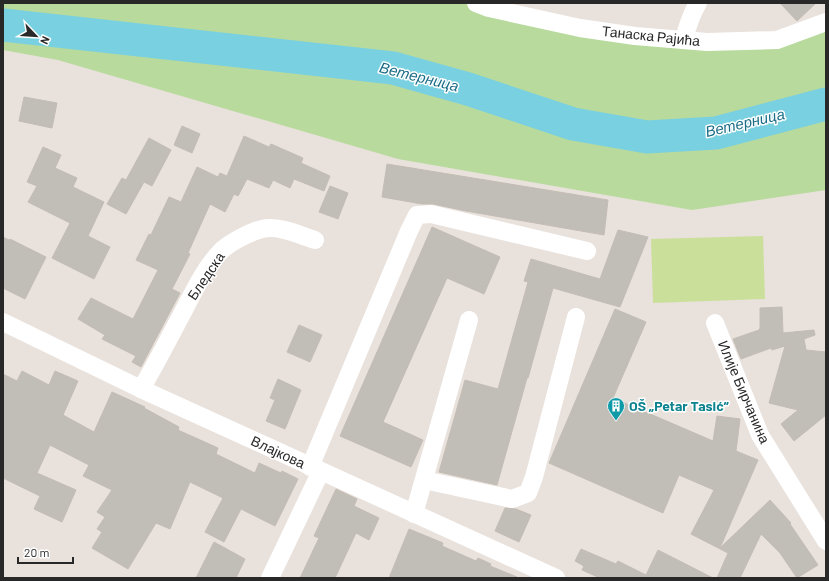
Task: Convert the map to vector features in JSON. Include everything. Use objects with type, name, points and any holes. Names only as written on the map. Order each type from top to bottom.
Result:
[{"type":"street","points":[[684,40],[693,11],[698,3]]},
{"type":"street","name":"Танаска Рајића","points":[[486,5],[580,28],[635,36],[707,42],[777,40],[826,22]]},
{"type":"street","points":[[270,578],[417,215],[431,214],[587,251]]},
{"type":"street","name":"Бледска","points":[[141,389],[197,286],[222,250],[243,237],[262,229],[288,231],[315,240]]},
{"type":"street","points":[[424,480],[512,499],[528,493],[534,476],[576,317]]},
{"type":"street","points":[[414,514],[469,320]]},
{"type":"street","name":"Влајкова","points":[[3,322],[141,389],[556,578]]},
{"type":"street","name":"Илије Бирчанина","points":[[715,323],[760,435],[826,541]]},
{"type":"green space","points":[[3,3],[476,3],[538,20],[777,40],[826,22],[826,190],[692,210],[398,159],[58,60],[3,50]]},
{"type":"green space","points":[[763,236],[765,299],[653,303],[651,239]]},
{"type":"building","points":[[780,3],[816,3],[797,21]]},
{"type":"building","points":[[24,97],[57,103],[52,128],[19,121]]},
{"type":"building","points":[[182,126],[200,134],[192,153],[174,145]]},
{"type":"building","points":[[244,136],[269,147],[271,144],[303,158],[301,163],[330,176],[324,191],[294,179],[290,188],[273,180],[269,188],[247,179],[238,196],[234,194],[225,212],[210,204],[188,253],[190,254],[172,289],[180,293],[141,367],[132,362],[136,356],[102,339],[105,335],[78,319],[91,298],[133,319],[158,270],[136,260],[149,234],[151,235],[169,197],[181,202],[197,167],[218,177],[220,173],[227,176]]},
{"type":"building","points":[[149,138],[171,150],[152,186],[144,182],[126,214],[107,204],[122,178],[126,180]]},
{"type":"building","points":[[43,147],[61,155],[55,168],[77,178],[73,187],[104,202],[88,236],[110,247],[94,279],[52,258],[70,223],[28,202],[37,186],[27,182]]},
{"type":"building","points":[[387,164],[608,200],[604,235],[433,204],[422,204],[382,197]]},
{"type":"building","points":[[330,186],[348,193],[338,219],[319,212]]},
{"type":"building","points":[[432,227],[500,257],[484,294],[447,278],[383,422],[423,440],[411,467],[340,436]]},
{"type":"building","points":[[618,230],[648,237],[620,307],[553,288],[497,485],[439,472],[465,380],[498,389],[528,282],[524,281],[531,259],[600,279]]},
{"type":"building","points":[[3,237],[46,257],[25,299],[3,288]]},
{"type":"building","points":[[782,307],[783,333],[814,330],[815,335],[804,339],[806,350],[826,352],[826,415],[794,441],[781,424],[798,410],[769,403],[785,346],[772,350],[771,348],[741,359],[733,339],[759,330],[760,308]]},
{"type":"building","name":"OŠ „Petar Tasić”","points":[[615,309],[646,322],[613,398],[713,441],[717,416],[740,419],[736,451],[758,460],[720,548],[770,500],[791,523],[790,524],[818,565],[797,578],[780,553],[761,534],[740,578],[717,578],[728,553],[691,534],[714,490],[679,475],[663,513],[549,463]]},
{"type":"building","points":[[299,325],[322,335],[310,362],[287,352]]},
{"type":"building","points":[[22,371],[49,385],[55,371],[78,381],[63,415],[94,432],[112,392],[145,407],[144,408],[179,427],[178,430],[218,448],[216,454],[255,473],[259,463],[281,473],[282,471],[298,479],[275,526],[241,509],[224,542],[205,532],[223,498],[190,482],[170,529],[156,523],[128,569],[92,548],[102,532],[97,529],[105,517],[97,512],[112,490],[83,476],[89,465],[50,445],[37,473],[76,490],[62,522],[34,509],[40,496],[3,478],[3,374],[17,381]]},
{"type":"building","points":[[278,379],[301,390],[285,429],[266,421],[275,400],[270,398]]},
{"type":"building","points":[[336,489],[357,499],[354,506],[379,518],[369,540],[356,533],[335,578],[300,578],[319,538],[314,536]]},
{"type":"building","points":[[505,508],[516,509],[531,515],[519,542],[495,531]]},
{"type":"building","points":[[409,529],[443,543],[442,546],[476,561],[478,558],[491,564],[490,566],[517,578],[389,578]]},
{"type":"building","points":[[214,542],[245,559],[236,578],[196,578]]},
{"type":"building","points":[[581,549],[616,564],[618,561],[646,575],[658,550],[713,578],[600,578],[582,570],[584,566],[575,561]]},
{"type":"waterway","name":"Ветерница","points":[[3,25],[393,68],[468,89],[573,124],[647,137],[716,133],[826,104]]},
{"type":"place","name":"OŠ „Petar Tasić”","points":[[616,421]]}]
